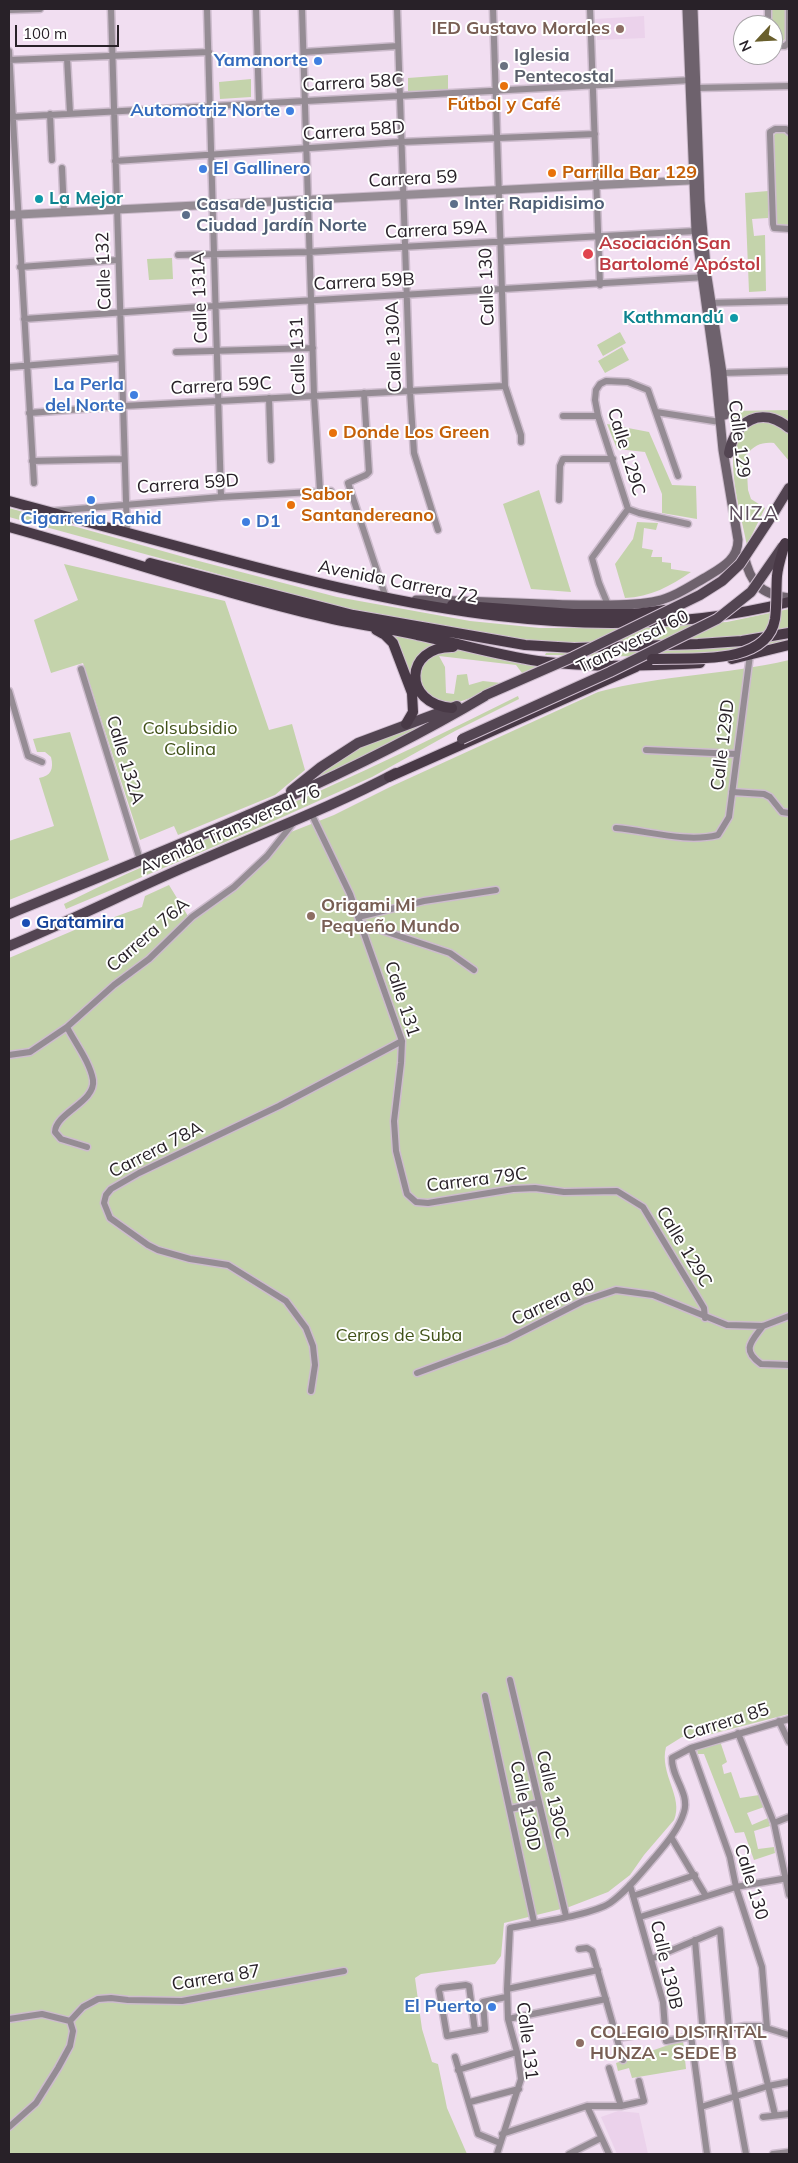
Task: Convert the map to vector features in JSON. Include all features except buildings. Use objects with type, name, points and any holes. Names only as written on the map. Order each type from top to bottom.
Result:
[{"type":"highway","name":"Avenida Carrera 72","points":[[9,501],[323,585],[399,601],[486,616],[591,623],[629,623],[726,615],[789,602]]},
{"type":"highway","points":[[9,527],[103,553],[172,568],[353,615],[525,645],[574,648],[698,644],[742,641],[789,633]]},
{"type":"highway","points":[[389,777],[648,662],[728,656],[745,652],[765,640],[774,621],[777,576],[787,540]]},
{"type":"highway","points":[[103,553],[171,576],[326,618],[536,660],[583,664],[724,661],[789,645]]},
{"type":"highway","points":[[399,601],[573,614],[635,614],[680,606]]},
{"type":"highway","points":[[363,626],[385,635],[396,650],[414,703],[412,716],[406,724]]},
{"type":"highway","points":[[452,708],[434,705],[421,695],[416,684],[416,670],[426,654],[440,647],[473,647]]},
{"type":"main road","name":"Calle 129","points":[[687,9],[694,83]]},
{"type":"main road","name":"Calle 129","points":[[693,9],[696,231],[722,373],[729,454],[742,548],[750,576],[758,587],[767,593],[789,598]]},
{"type":"main road","name":"Calle 129","points":[[696,180],[704,277]]},
{"type":"main road","name":"Calle 129","points":[[399,601],[463,600],[546,605],[639,604],[663,599],[716,572],[732,559],[738,545],[720,422],[708,303]]},
{"type":"main road","points":[[729,454],[737,430],[752,419],[773,419],[789,428]]},
{"type":"main road","name":"Transversal 60","points":[[486,695],[573,658],[680,606],[731,574],[740,564],[789,488]]},
{"type":"main road","name":"Transversal 60","points":[[462,739],[610,672],[717,618],[751,592],[787,540]]},
{"type":"main road","points":[[716,572],[735,566],[743,569],[750,576]]},
{"type":"main road","name":"Avenida Transversal 76","points":[[281,800],[321,767],[350,747],[486,695]]},
{"type":"main road","name":"Avenida Transversal 76","points":[[9,914],[281,800],[409,739],[486,695]]},
{"type":"main road","name":"Avenida Transversal 76","points":[[9,946],[99,908],[171,873],[311,813],[389,777],[462,739]]},
{"type":"street","points":[[9,10],[40,9]]},
{"type":"street","name":"Calle 132","points":[[111,9],[127,532]]},
{"type":"street","name":"Calle 131A","points":[[208,9],[221,497]]},
{"type":"street","points":[[256,9],[259,103]]},
{"type":"street","name":"Calle 131","points":[[302,9],[314,396],[320,491]]},
{"type":"street","name":"Calle 130A","points":[[397,9],[410,391],[414,453],[438,530]]},
{"type":"street","name":"Calle 130","points":[[493,9],[505,386],[521,435],[521,442]]},
{"type":"street","points":[[590,9],[600,284]]},
{"type":"street","points":[[783,46],[788,44],[789,9]]},
{"type":"street","points":[[304,52],[398,46]]},
{"type":"street","points":[[9,51],[13,215],[20,267],[34,483]]},
{"type":"street","points":[[9,60],[209,52]]},
{"type":"street","points":[[67,58],[70,113]]},
{"type":"street","name":"Carrera 58C","points":[[12,116],[593,86],[694,83],[789,86]]},
{"type":"street","points":[[50,114],[52,160]]},
{"type":"street","points":[[789,132],[786,129],[775,129],[770,132],[772,224],[774,228],[789,229]]},
{"type":"street","name":"Carrera 58D","points":[[115,161],[402,142],[595,134]]},
{"type":"street","points":[[62,168],[64,212]]},
{"type":"street","name":"Carrera 59","points":[[13,215],[696,180]]},
{"type":"street","name":"Carrera 59A","points":[[178,255],[309,252],[696,231]]},
{"type":"street","points":[[20,267],[118,260]]},
{"type":"street","name":"Carrera 59B","points":[[24,319],[704,277]]},
{"type":"street","points":[[708,303],[789,300]]},
{"type":"street","points":[[176,352],[313,348]]},
{"type":"street","points":[[9,367],[121,358]]},
{"type":"street","points":[[722,373],[789,371]]},
{"type":"street","name":"Calle 129C","points":[[608,605],[592,558],[624,511],[628,509],[598,416],[595,400],[596,390],[600,384],[606,382],[628,382],[646,388],[656,412]]},
{"type":"street","name":"Carrera 59C","points":[[29,413],[123,406],[505,386]]},
{"type":"street","points":[[364,393],[368,474],[348,483],[386,598]]},
{"type":"street","points":[[269,398],[271,460]]},
{"type":"street","points":[[678,476],[656,412],[720,422]]},
{"type":"street","points":[[563,416],[598,416]]},
{"type":"street","points":[[559,500],[560,466],[563,458],[613,459]]},
{"type":"street","points":[[32,461],[124,459]]},
{"type":"street","name":"Carrera 59D","points":[[47,511],[221,497],[331,491]]},
{"type":"street","points":[[628,509],[639,514],[688,524]]},
{"type":"street","name":"Calle 129D","points":[[616,828],[693,837],[706,838],[718,836],[729,817],[750,655]]},
{"type":"street","name":"Calle 132A","points":[[81,669],[140,860]]},
{"type":"street","points":[[9,691],[28,756],[42,762]]},
{"type":"street","points":[[646,750],[736,754]]},
{"type":"street","points":[[732,792],[764,794],[770,797],[782,812],[789,813]]},
{"type":"street","name":"Calle 131","points":[[311,813],[350,894],[402,1042],[402,1063],[394,1121],[396,1151],[407,1194],[416,1202]]},
{"type":"street","name":"Carrera 76A","points":[[9,1056],[30,1052],[67,1027],[114,985],[149,959],[192,917],[234,887],[268,856],[295,820]]},
{"type":"street","points":[[359,920],[424,901],[496,890]]},
{"type":"street","points":[[359,920],[450,953],[474,970]]},
{"type":"street","points":[[67,1027],[91,1072],[93,1086],[87,1096],[55,1128],[55,1132],[61,1139],[86,1147]]},
{"type":"street","name":"Carrera 78A","points":[[312,1391],[315,1365],[313,1346],[306,1328],[286,1301],[228,1265],[190,1259],[158,1250],[148,1245],[110,1218],[104,1203],[106,1195],[111,1189],[139,1173],[279,1106],[402,1042]]},
{"type":"street","name":"Carrera 79C","points":[[416,1202],[428,1203],[513,1189],[535,1188],[564,1192],[617,1190],[629,1198]]},
{"type":"street","name":"Calle 129C","points":[[629,1198],[643,1207],[704,1308],[705,1318]]},
{"type":"street","name":"Carrera 80","points":[[417,1373],[506,1340],[583,1301],[616,1290],[653,1295],[705,1318],[727,1325],[763,1326],[789,1316]]},
{"type":"street","points":[[763,1326],[751,1341],[748,1348],[749,1354],[761,1364],[789,1365]]},
{"type":"street","name":"Calle 130C","points":[[510,1680],[566,1916]]},
{"type":"street","name":"Calle 130D","points":[[485,1696],[534,1922]]},
{"type":"street","name":"Carrera 85","points":[[671,1837],[684,1812],[685,1797],[672,1766],[672,1758],[691,1748],[789,1719]]},
{"type":"street","points":[[779,1721],[789,1742]]},
{"type":"street","points":[[738,1733],[774,1823],[788,1878],[789,1895]]},
{"type":"street","name":"Calle 130","points":[[691,1748],[730,1857],[736,1887],[762,1967],[768,2028]]},
{"type":"street","points":[[510,1809],[538,1803]]},
{"type":"street","points":[[774,1823],[789,1817]]},
{"type":"street","points":[[534,1922],[566,1916],[608,1904],[630,1885],[671,1837],[706,1896]]},
{"type":"street","points":[[633,1896],[695,1876]]},
{"type":"street","points":[[640,1917],[736,1887],[788,1878]]},
{"type":"street","name":"Calle 130B","points":[[630,1885],[663,2002],[666,2041],[691,2036]]},
{"type":"street","name":"Calle 131","points":[[497,2154],[521,2079],[517,2052],[508,2019],[506,1997],[510,1928],[534,1922]]},
{"type":"street","points":[[651,1959],[720,1930],[726,2028],[734,2097],[746,2154]]},
{"type":"street","points":[[695,1940],[703,2034]]},
{"type":"street","points":[[579,1949],[590,1949],[598,1970],[623,2060]]},
{"type":"street","points":[[507,1988],[598,1970]]},
{"type":"street","name":"Carrera 87","points":[[70,2021],[83,2008],[98,1999],[182,2001],[344,1971]]},
{"type":"street","points":[[475,2031],[469,1989],[466,1985],[441,1988],[438,1993],[447,2036],[485,2030],[483,2002],[506,1997]]},
{"type":"street","points":[[508,2019],[606,1999]]},
{"type":"street","points":[[9,2019],[42,2014],[70,2021],[73,2031],[70,2046],[36,2103],[9,2127]]},
{"type":"street","points":[[754,2026],[775,2115]]},
{"type":"street","points":[[707,2154],[691,2036],[726,2028],[754,2026],[768,2028],[789,2035]]},
{"type":"street","points":[[617,2038],[664,2031]]},
{"type":"street","points":[[458,2070],[517,2052]]},
{"type":"street","points":[[455,2057],[478,2134],[500,2143]]},
{"type":"street","points":[[609,2068],[621,2106]]},
{"type":"street","points":[[502,2134],[587,2106],[621,2106],[644,2102],[639,2082]]},
{"type":"street","points":[[701,2107],[768,2086],[789,2082]]},
{"type":"street","points":[[470,2102],[519,2088]]},
{"type":"street","points":[[587,2106],[609,2154]]},
{"type":"street","points":[[763,2117],[789,2114]]},
{"type":"street","points":[[568,2154],[601,2138]]},
{"type":"street","points":[[773,2154],[789,2152]]},
{"type":"shaded area","name":"IED Gustavo Morales","points":[[644,16],[645,38],[597,40],[595,19]]},
{"type":"shaded area","points":[[618,2111],[639,2113],[648,2154],[617,2154],[601,2117]]},
{"type":"green space","points":[[770,9],[786,9],[787,37],[783,41],[783,15],[771,15]]},
{"type":"green space","points":[[448,75],[448,90],[408,92],[408,78]]},
{"type":"green space","points":[[251,79],[251,97],[220,99],[219,82]]},
{"type":"green space","points":[[777,132],[786,133],[789,137],[789,226],[779,227],[776,223],[774,135]]},
{"type":"green space","points":[[768,191],[768,218],[752,219],[754,236],[765,235],[766,291],[749,292],[745,193]]},
{"type":"green space","points":[[172,258],[173,279],[149,280],[147,259]]},
{"type":"green space","points":[[620,332],[626,343],[603,356],[597,345]]},
{"type":"green space","points":[[622,347],[629,360],[605,373],[598,361]]},
{"type":"green space","points":[[789,410],[789,423],[742,421],[733,427],[732,411]]},
{"type":"green space","points":[[764,420],[777,424],[789,434],[789,461],[774,443],[759,445],[746,455],[748,490],[751,499],[765,508],[747,545],[735,485],[734,452],[737,439],[743,428]]},
{"type":"green space","points":[[607,424],[649,432],[672,485],[696,486],[697,519],[662,513],[662,494],[645,452],[617,449]]},
{"type":"green space","points":[[539,490],[571,592],[531,589],[503,504]]},
{"type":"green space","points":[[9,508],[191,559],[337,597],[470,621],[540,628],[618,628],[727,622],[789,609],[789,628],[751,635],[696,640],[576,644],[533,641],[339,607],[9,517]]},
{"type":"green space","points":[[637,522],[658,523],[656,530],[644,528],[642,548],[653,550],[651,557],[662,557],[662,562],[671,563],[671,569],[691,572],[660,590],[625,598],[615,564],[633,539]]},
{"type":"green space","name":"Colsubsidio Colina","points":[[64,564],[225,601],[269,730],[292,724],[305,770],[275,795],[178,835],[174,826],[140,840],[83,663],[51,673],[34,620],[78,600]]},
{"type":"green space","points":[[387,632],[438,643],[425,651],[413,684]]},
{"type":"green space","points":[[789,636],[789,641],[760,648],[699,655],[545,655],[546,653],[679,649]]},
{"type":"green space","points":[[458,649],[540,665],[522,673],[516,665],[439,656],[445,667],[446,693],[454,694],[457,675],[467,674],[469,685],[483,681],[501,683],[464,700],[440,705],[420,687],[420,665],[428,656]]},
{"type":"green space","name":"Cerros de Suba","points":[[789,660],[789,1714],[700,1737],[682,1737],[666,1747],[666,1767],[676,1803],[674,1820],[644,1855],[630,1875],[608,1892],[569,1907],[504,1923],[501,1956],[495,1964],[421,1974],[415,1978],[422,2029],[432,2062],[438,2064],[447,2108],[467,2154],[9,2154],[9,958],[105,917],[109,919],[142,907],[145,896],[169,885],[191,921],[242,885],[291,832],[334,815],[390,787],[598,692],[622,686],[741,669]]},
{"type":"green space","points":[[518,696],[519,699],[455,731],[372,777],[249,832],[66,909],[64,904],[95,889],[313,794]]},
{"type":"green space","points":[[436,720],[306,785],[358,747]]},
{"type":"green space","points":[[70,732],[109,860],[9,900],[9,841],[54,826],[39,778],[46,776],[51,771],[51,757],[45,752],[37,752],[33,739]]},
{"type":"green space","points":[[720,1741],[727,1762],[722,1765],[724,1774],[731,1772],[740,1798],[759,1795],[764,1807],[747,1813],[752,1825],[768,1818],[770,1826],[754,1831],[758,1849],[774,1847],[775,1853],[754,1860],[744,1832],[735,1833],[704,1754],[698,1754],[697,1750]]},
{"type":"green space","points":[[683,2040],[686,2069],[632,2078],[629,2068],[618,2071],[616,2063]]},
{"type":"place","name":"IED Gustavo Morales","points":[[620,29]]},
{"type":"place","name":"Yamanorte","points":[[318,61]]},
{"type":"place","name":"Iglesia Pentecostal","points":[[504,66]]},
{"type":"place","name":"Fútbol y Café","points":[[504,86]]},
{"type":"place","name":"Automotriz Norte","points":[[290,111]]},
{"type":"place","name":"El Gallinero","points":[[203,169]]},
{"type":"place","name":"Parrilla Bar 129","points":[[552,173]]},
{"type":"place","name":"La Mejor","points":[[39,199]]},
{"type":"place","name":"Inter Rapidisimo","points":[[454,204]]},
{"type":"place","name":"Casa de Justicia Ciudad Jardín Norte","points":[[186,215]]},
{"type":"place","name":"Asociación San Bartolomé Apóstol","points":[[588,254]]},
{"type":"place","name":"Kathmandú","points":[[734,318]]},
{"type":"place","name":"La Perla del Norte","points":[[134,395]]},
{"type":"place","name":"Donde Los Green","points":[[333,433]]},
{"type":"place","name":"Cigarreria Rahid","points":[[91,500]]},
{"type":"place","name":"Sabor Santandereano","points":[[291,505]]},
{"type":"place","name":"D1","points":[[246,522]]},
{"type":"place","name":"Origami Mi Pequeño Mundo","points":[[311,916]]},
{"type":"place","name":"Gratamira","points":[[26,923]]},
{"type":"place","name":"El Puerto","points":[[492,2007]]},
{"type":"place","name":"COLEGIO DISTRITAL HUNZA - SEDE B","points":[[580,2043]]},
{"type":"district","name":"NIZA","points":[[754,514]]}]
